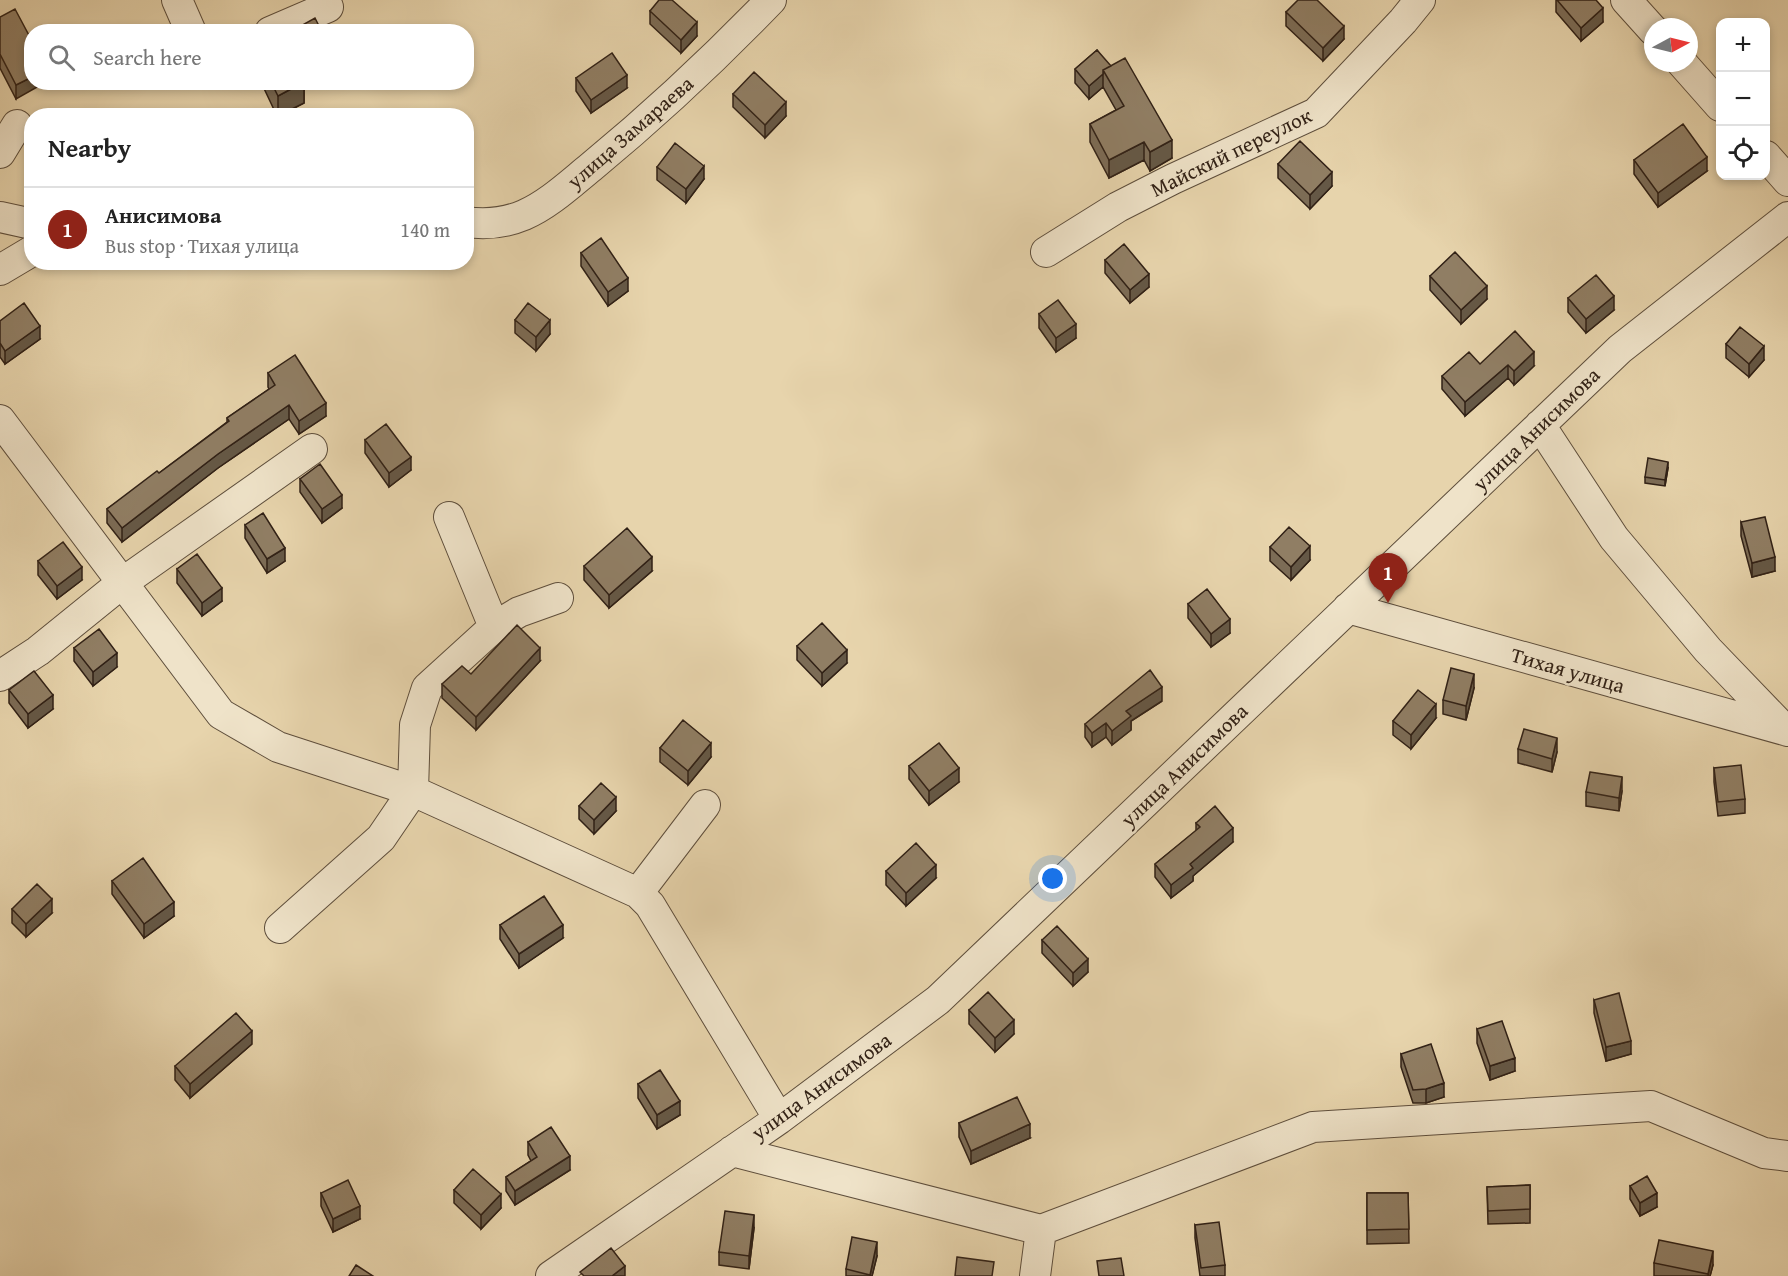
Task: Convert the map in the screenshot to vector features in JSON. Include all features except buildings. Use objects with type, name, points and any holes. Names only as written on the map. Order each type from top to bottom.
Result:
[{"type":"street","points":[[177,0],[188,24]]},
{"type":"street","name":"улица Замараева","points":[[474,222],[500,223],[544,205],[613,149],[712,61],[771,0]]},
{"type":"street","name":"Майский переулок","points":[[1046,252],[1118,207],[1316,113],[1420,0]]},
{"type":"street","points":[[1626,0],[1644,20]]},
{"type":"street","points":[[289,24],[328,7]]},
{"type":"street","points":[[1690,72],[1716,101]]},
{"type":"street","points":[[0,153],[18,125]]},
{"type":"street","points":[[1770,161],[1788,181]]},
{"type":"street","points":[[0,217],[24,222]]},
{"type":"street","name":"улица Анисимова","points":[[551,1276],[779,1119],[938,1000],[1620,349],[1788,217]]},
{"type":"street","points":[[0,270],[24,255]]},
{"type":"street","points":[[0,420],[220,714],[278,747],[413,791],[638,893],[650,905],[779,1119]]},
{"type":"street","points":[[1540,425],[1614,537],[1708,650],[1787,730]]},
{"type":"street","points":[[0,676],[38,651],[122,583],[312,449]]},
{"type":"street","points":[[449,517],[494,627]]},
{"type":"street","points":[[280,928],[381,838],[413,791],[415,725],[427,688],[494,627],[519,612],[558,598]]},
{"type":"street","name":"Тихая улица","points":[[1348,608],[1787,730]]},
{"type":"street","points":[[638,893],[705,805]]},
{"type":"street","points":[[732,1152],[1041,1230],[1313,1127],[1650,1106],[1764,1153],[1788,1156]]},
{"type":"street","points":[[1035,1276],[1041,1230]]},
{"type":"place","name":"Анисимова","points":[[1388,603]]}]
